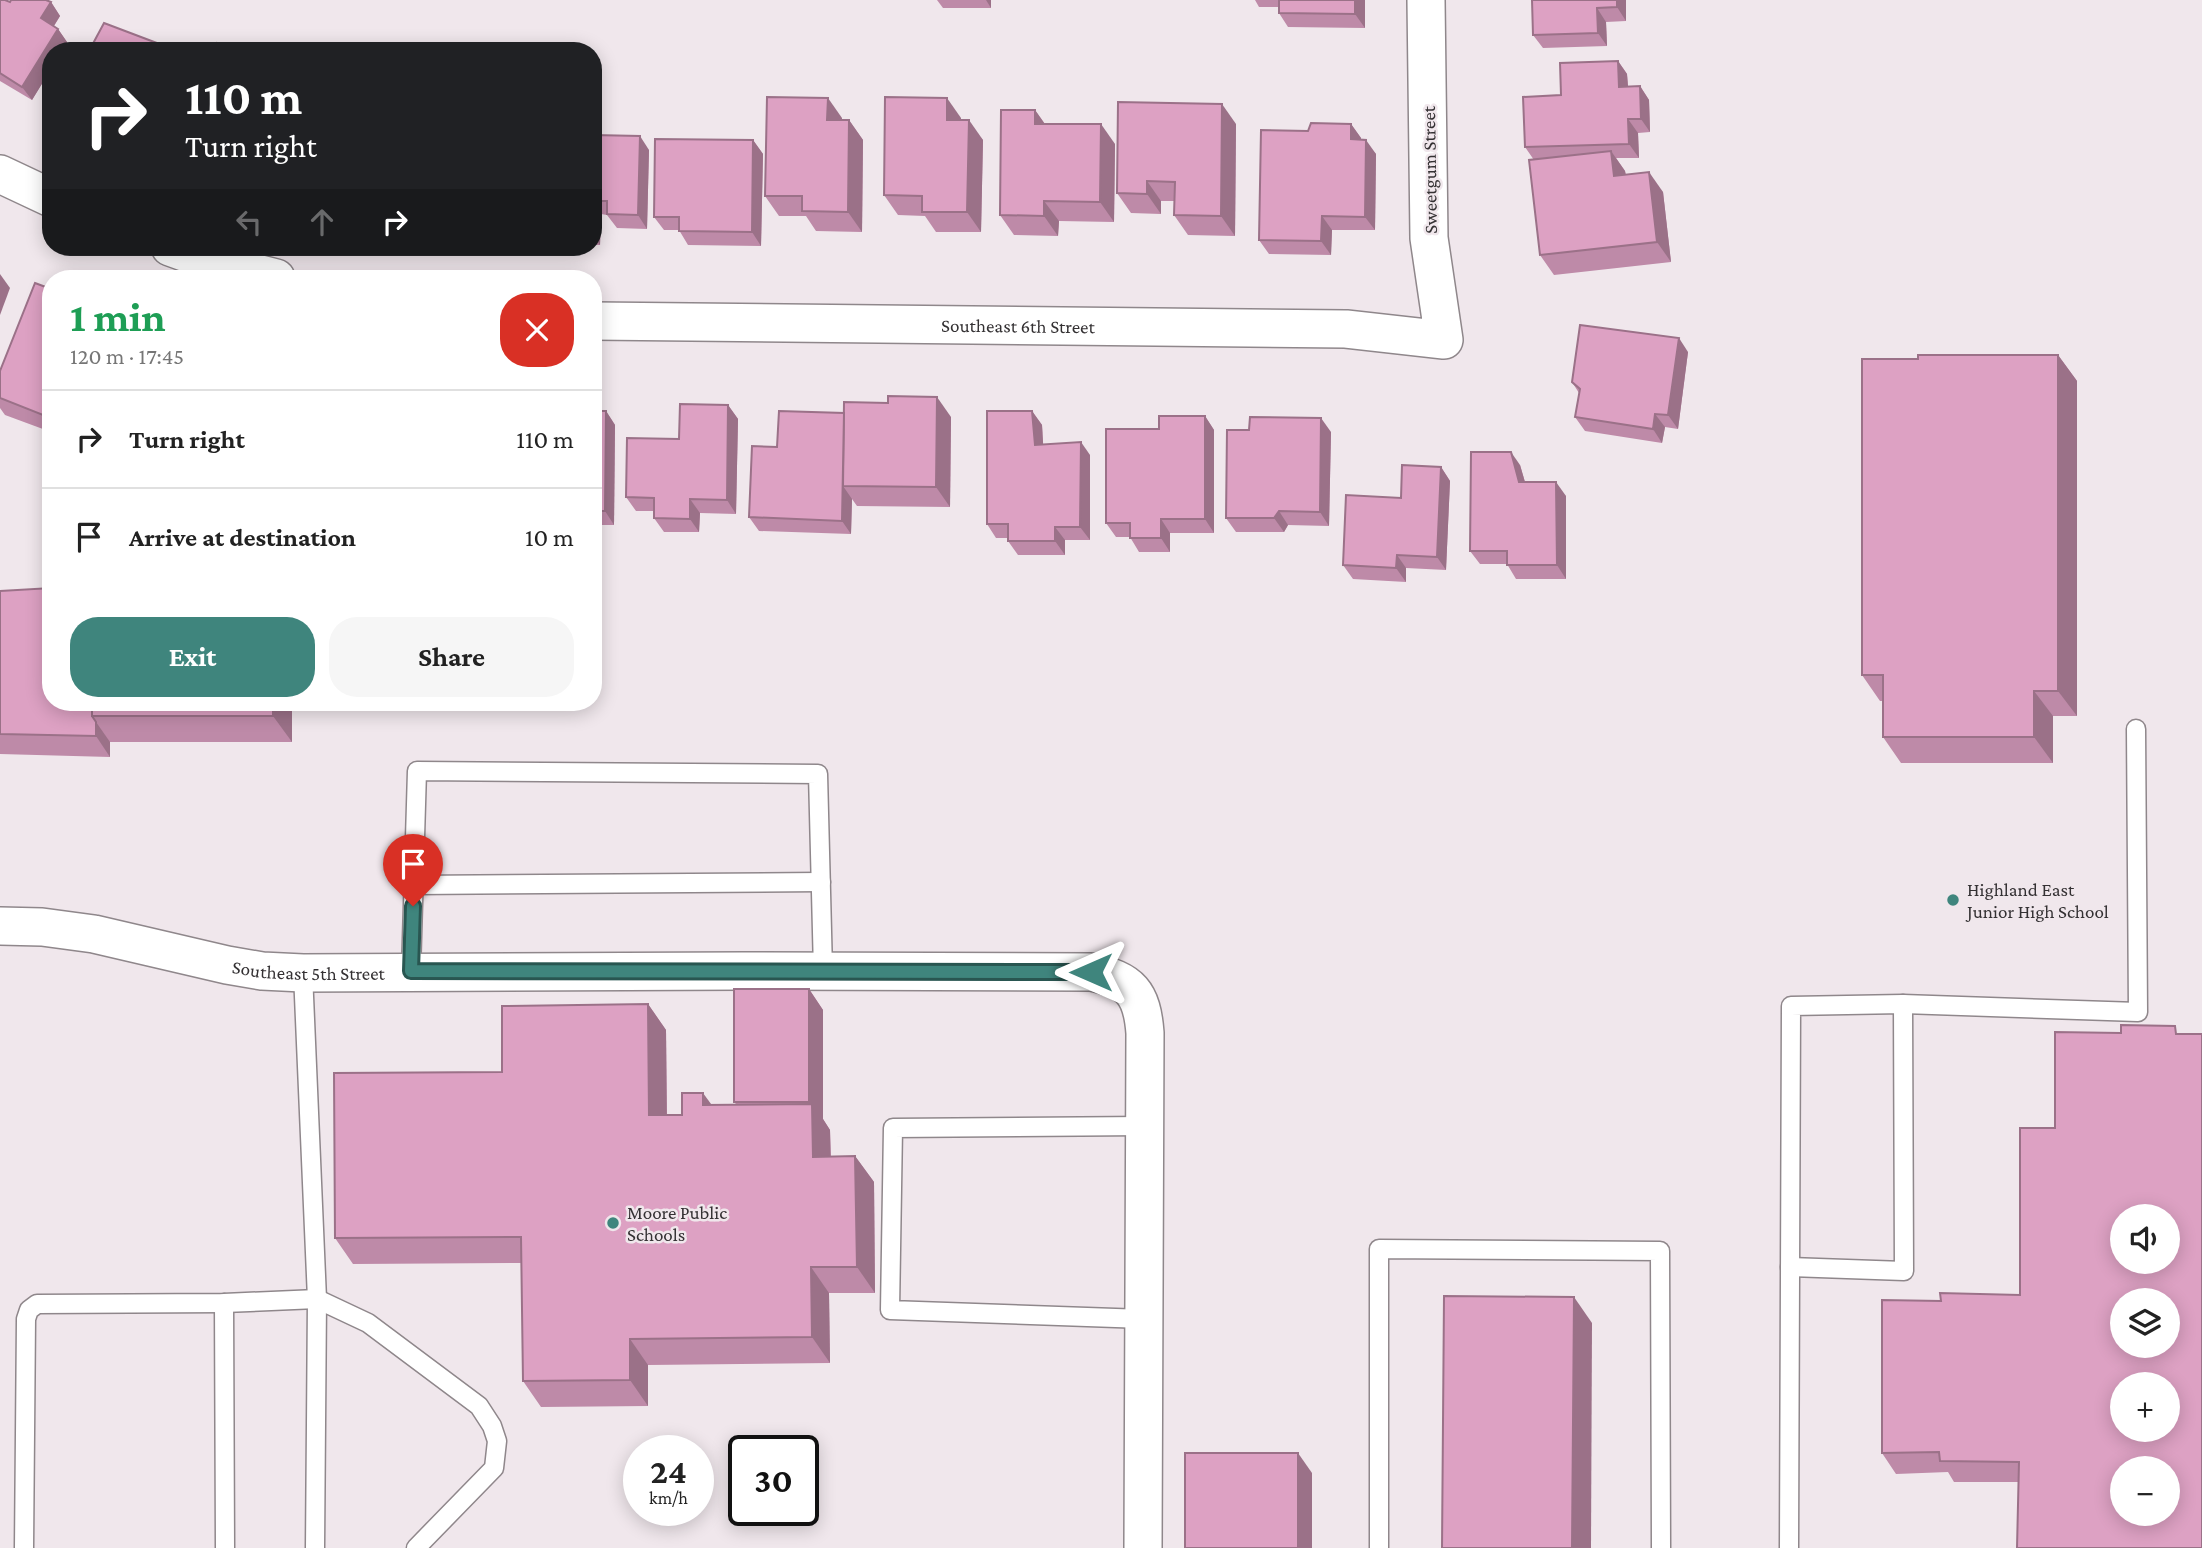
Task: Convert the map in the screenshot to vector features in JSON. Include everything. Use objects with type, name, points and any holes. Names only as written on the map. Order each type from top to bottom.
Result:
[{"type":"street","name":"Sweetgum Street","points":[[1426,0],[1429,239],[1444,340]]},
{"type":"street","points":[[0,174],[42,194]]},
{"type":"street","points":[[195,256],[245,270]]},
{"type":"street","name":"Southeast 6th Street","points":[[602,321],[1346,329],[1444,340]]},
{"type":"street","name":"Southeast 5th Street","points":[[0,926],[94,934],[227,965],[262,971],[303,973],[1091,972],[1111,976],[1123,982],[1136,996],[1143,1013],[1145,1126]]},
{"type":"street","points":[[1143,1548],[1145,1126]]},
{"type":"lane","points":[[1789,1548],[1791,1006],[1903,1004],[2138,1012],[2136,729]]},
{"type":"lane","points":[[411,971],[417,771],[818,774],[823,971]]},
{"type":"lane","points":[[414,885],[821,882]]},
{"type":"lane","points":[[303,973],[317,1299],[315,1548]]},
{"type":"lane","points":[[1790,1267],[1904,1270],[1903,1004]]},
{"type":"lane","points":[[1144,1319],[890,1310],[893,1128],[1145,1126]]},
{"type":"lane","points":[[1379,1548],[1379,1249],[1392,1249],[1660,1251],[1661,1548]]},
{"type":"lane","points":[[24,1548],[26,1319],[29,1310],[37,1304],[224,1303],[317,1299],[368,1323],[479,1406],[492,1426],[497,1441],[494,1468],[416,1548]]},
{"type":"lane","points":[[224,1303],[225,1548]]},
{"type":"building","points":[[0,0],[51,2],[41,18],[58,29],[50,42],[42,42],[42,55],[22,87],[0,73]]},
{"type":"building","points":[[1279,0],[1355,0],[1355,14],[1279,13]]},
{"type":"building","points":[[1532,0],[1617,0],[1617,7],[1597,8],[1598,33],[1533,35]]},
{"type":"building","points":[[104,23],[154,42],[94,42]]},
{"type":"building","points":[[1618,61],[1619,87],[1640,86],[1641,119],[1628,119],[1629,144],[1525,147],[1523,97],[1561,95],[1560,63]]},
{"type":"building","points":[[767,97],[828,98],[827,120],[849,120],[848,212],[802,211],[802,196],[765,196]]},
{"type":"building","points":[[885,97],[947,98],[947,120],[969,120],[967,212],[922,212],[922,196],[884,195]]},
{"type":"building","points":[[1118,102],[1222,104],[1221,216],[1174,215],[1175,182],[1147,181],[1147,194],[1117,193]]},
{"type":"building","points":[[1001,110],[1035,110],[1035,124],[1101,124],[1100,202],[1044,201],[1044,216],[1000,215]]},
{"type":"building","points":[[1311,123],[1351,124],[1351,139],[1366,140],[1365,217],[1322,216],[1321,241],[1259,240],[1261,130],[1308,131]]},
{"type":"building","points":[[602,135],[640,136],[638,215],[607,214],[607,201],[602,201]]},
{"type":"building","points":[[655,139],[753,140],[752,232],[679,231],[679,217],[654,217]]},
{"type":"building","points":[[1611,151],[1614,176],[1649,172],[1657,242],[1540,255],[1529,160]]},
{"type":"building","points":[[35,283],[42,286],[42,415],[0,398],[0,371]]},
{"type":"building","points":[[1580,325],[1679,338],[1668,415],[1655,414],[1653,429],[1575,417],[1580,389],[1572,382]]},
{"type":"building","points":[[1918,355],[2058,355],[2058,691],[2034,691],[2034,737],[1883,737],[1883,675],[1862,675],[1862,359],[1918,359]]},
{"type":"building","points":[[888,396],[937,397],[936,487],[843,486],[844,402],[888,403]]},
{"type":"building","points":[[680,404],[728,405],[727,500],[690,499],[690,519],[654,518],[654,498],[626,497],[627,438],[679,439]]},
{"type":"building","points":[[602,411],[606,411],[605,511],[602,511]]},
{"type":"building","points":[[779,411],[844,413],[842,521],[749,517],[752,446],[777,447]]},
{"type":"building","points":[[987,411],[1032,411],[1035,445],[1081,442],[1080,527],[1055,527],[1055,541],[1008,541],[1008,524],[987,524]]},
{"type":"building","points":[[1159,416],[1205,416],[1205,519],[1161,519],[1161,538],[1130,538],[1130,523],[1106,523],[1106,429],[1159,429]]},
{"type":"building","points":[[1250,417],[1321,418],[1320,512],[1279,511],[1274,518],[1226,518],[1227,430],[1249,430]]},
{"type":"building","points":[[1471,452],[1511,452],[1519,482],[1556,482],[1557,565],[1507,565],[1507,551],[1470,551]]},
{"type":"building","points":[[1402,465],[1441,467],[1437,557],[1397,555],[1396,568],[1343,565],[1346,495],[1401,498]]},
{"type":"building","points":[[42,589],[42,711],[92,711],[96,722],[96,736],[0,734],[0,591]]},
{"type":"building","points":[[92,711],[273,711],[273,716],[92,716]]},
{"type":"building","points":[[734,989],[809,989],[809,1102],[734,1102]]},
{"type":"building","name":"Moore Public Schools","points":[[648,1004],[649,1115],[682,1115],[682,1093],[703,1093],[703,1105],[812,1104],[813,1157],[855,1156],[857,1267],[811,1267],[812,1337],[630,1339],[630,1380],[523,1381],[521,1237],[335,1238],[334,1073],[502,1072],[502,1006]]},
{"type":"building","points":[[2121,1025],[2175,1026],[2176,1034],[2202,1034],[2202,1548],[2017,1548],[2019,1462],[1940,1461],[1939,1452],[1882,1453],[1882,1300],[1941,1301],[1940,1293],[2020,1295],[2020,1128],[2055,1128],[2055,1032],[2121,1033]]},
{"type":"building","points":[[1444,1296],[1574,1297],[1572,1548],[1442,1548]]},
{"type":"building","points":[[1185,1453],[1298,1453],[1298,1548],[1185,1548]]},
{"type":"place","name":"Highland East Junior High School","points":[[1953,900]]},
{"type":"place","name":"Moore Public Schools","points":[[613,1223]]},
{"type":"route","points":[[413,906],[411,971],[1091,972]]}]
